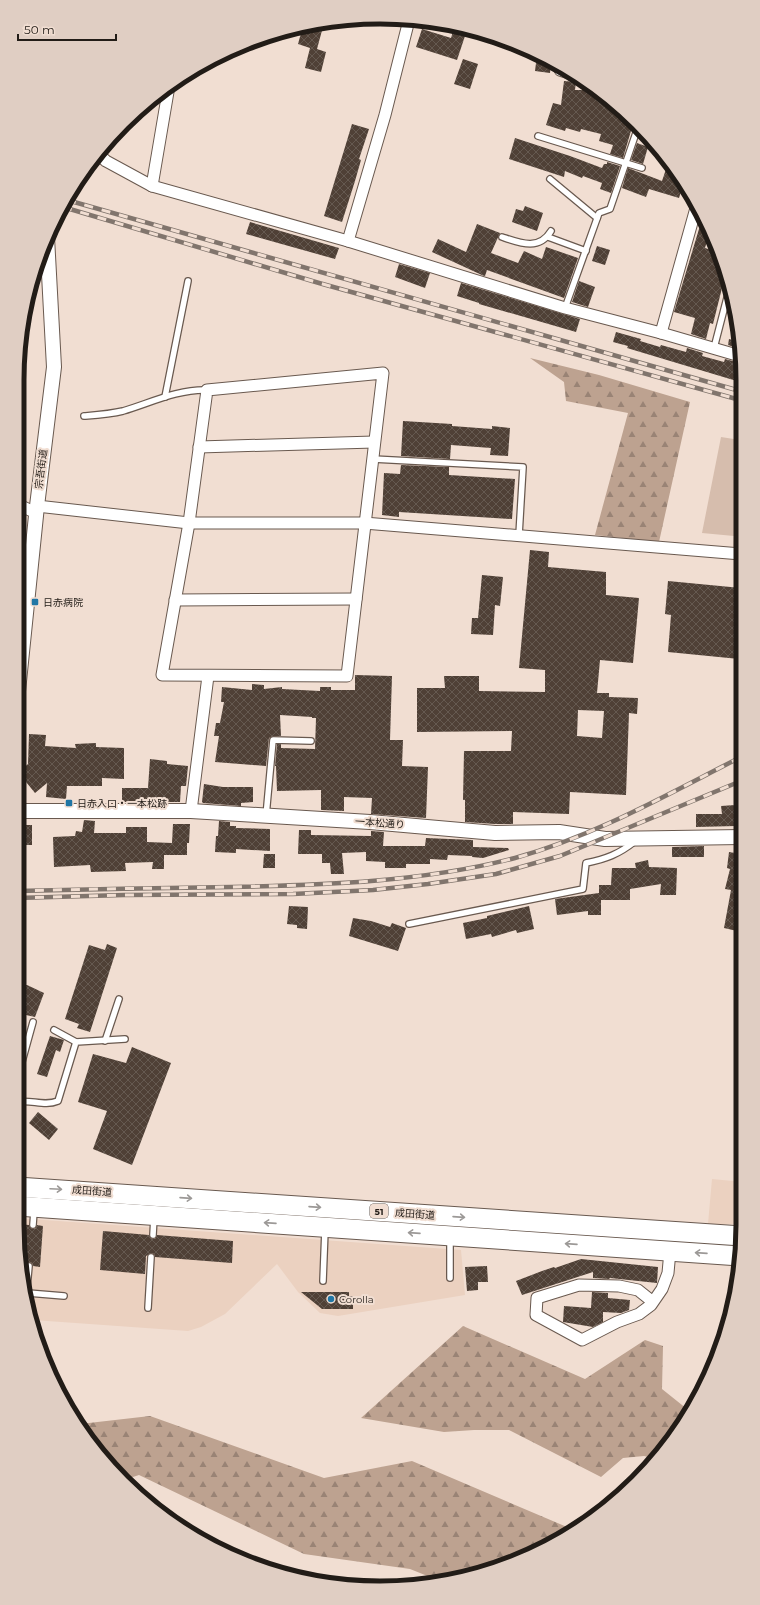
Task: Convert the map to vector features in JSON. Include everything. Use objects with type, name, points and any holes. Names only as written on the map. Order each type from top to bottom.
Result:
[{"type":"highway","name":"成田街道","points":[[24,1187],[736,1236]]},
{"type":"highway","name":"成田街道","points":[[28,1212],[155,1215],[734,1256]]},
{"type":"street","points":[[348,241],[385,115],[408,25]]},
{"type":"street","points":[[152,186],[168,95]]},
{"type":"street","points":[[102,158],[152,186],[348,241],[565,308],[735,354]]},
{"type":"street","points":[[661,333],[694,214]]},
{"type":"street","name":"宗吾街道","points":[[24,634],[54,367],[47,255]]},
{"type":"street","points":[[383,372],[347,676],[162,675],[189,523],[207,390],[383,372]]},
{"type":"street","points":[[199,447],[374,442]]},
{"type":"street","points":[[24,506],[37,509],[189,523],[364,523],[736,554]]},
{"type":"street","points":[[175,600],[356,599]]},
{"type":"street","points":[[191,811],[208,676]]},
{"type":"street","name":"一本松通り","points":[[24,811],[191,811],[370,822],[495,833],[558,832],[605,838],[736,837]]},
{"type":"street","points":[[653,1302],[638,1290],[619,1286],[580,1284],[537,1298],[536,1315],[582,1340],[617,1322],[639,1314],[653,1302],[662,1289],[668,1273],[670,1251]]},
{"type":"lane","points":[[565,308],[599,213],[610,209],[636,132]]},
{"type":"lane","points":[[538,136],[642,168]]},
{"type":"lane","points":[[550,180],[597,218]]},
{"type":"lane","points":[[502,237],[522,244],[541,242],[552,232]]},
{"type":"lane","points":[[548,237],[586,251]]},
{"type":"lane","points":[[165,397],[188,281]]},
{"type":"lane","points":[[714,348],[727,300]]},
{"type":"lane","points":[[84,416],[121,411],[165,397],[198,390],[207,390]]},
{"type":"lane","points":[[372,459],[523,467],[519,535]]},
{"type":"lane","points":[[266,816],[274,740],[311,741]]},
{"type":"lane","points":[[409,924],[583,889],[586,863],[605,859],[624,850],[639,838]]},
{"type":"lane","points":[[105,1040],[119,999]]},
{"type":"lane","points":[[24,1053],[32,1022]]},
{"type":"lane","points":[[54,1030],[76,1042],[125,1039]]},
{"type":"lane","points":[[24,1101],[48,1104],[58,1101],[76,1042]]},
{"type":"lane","points":[[153,1235],[155,1215]]},
{"type":"lane","points":[[323,1281],[325,1227]]},
{"type":"lane","points":[[450,1236],[450,1278]]},
{"type":"lane","points":[[148,1308],[151,1257]]},
{"type":"lane","points":[[28,1277],[29,1266]]},
{"type":"lane","points":[[31,1294],[64,1296]]},
{"type":"shaded area","points":[[721,437],[736,439],[736,550],[733,550],[734,536],[702,533]]},
{"type":"shaded area","points":[[712,1179],[736,1181],[736,1224],[708,1224]]},
{"type":"shaded area","points":[[24,1219],[461,1250],[465,1295],[338,1316],[320,1313],[298,1292],[277,1264],[225,1314],[201,1327],[188,1331],[37,1320],[27,1271]]},
{"type":"green space","points":[[530,358],[599,375],[690,402],[659,542],[595,535],[628,413],[566,401],[564,382]]},
{"type":"green space","points":[[463,1326],[585,1379],[645,1340],[663,1346],[662,1389],[685,1408],[676,1423],[650,1457],[644,1456],[623,1458],[601,1477],[509,1430],[444,1432],[361,1418]]},
{"type":"green space","points":[[150,1416],[324,1478],[412,1461],[568,1527],[516,1554],[472,1569],[431,1577],[410,1569],[304,1554],[139,1475],[129,1478],[112,1460],[84,1424]]},
{"type":"building","points":[[322,29],[317,49],[326,52],[321,72],[305,68],[310,48],[298,44],[301,33]]},
{"type":"building","points":[[422,29],[451,38],[453,32],[465,36],[457,60],[416,47]]},
{"type":"building","points":[[463,59],[478,64],[470,89],[454,84]]},
{"type":"building","points":[[536,61],[550,68],[550,73],[535,71]]},
{"type":"building","points":[[564,81],[574,82],[576,83],[575,90],[586,90],[615,112],[632,128],[623,158],[610,154],[613,145],[599,141],[601,134],[581,129],[580,132],[566,128],[565,131],[546,125],[553,103],[561,105]]},
{"type":"building","points":[[352,124],[369,129],[359,159],[361,160],[342,222],[324,216]]},
{"type":"building","points":[[515,138],[602,168],[604,164],[607,164],[607,162],[620,166],[611,193],[600,189],[602,183],[583,176],[582,178],[565,171],[564,177],[509,159]]},
{"type":"building","points":[[637,143],[648,147],[643,164],[631,160]]},
{"type":"building","points":[[628,168],[662,181],[666,169],[681,191],[679,198],[649,189],[646,197],[622,188]]},
{"type":"building","points":[[525,206],[543,213],[537,231],[512,222],[516,209],[523,211]]},
{"type":"building","points":[[250,222],[339,248],[335,259],[246,234]]},
{"type":"building","points":[[477,224],[500,233],[491,253],[518,263],[524,251],[542,259],[546,247],[578,258],[564,298],[487,270],[484,276],[432,252],[438,239],[466,252]]},
{"type":"building","points":[[700,225],[707,240],[705,248],[711,250],[723,284],[713,324],[710,323],[706,339],[691,334],[695,318],[674,312]]},
{"type":"building","points":[[597,246],[610,250],[605,265],[592,261]]},
{"type":"building","points":[[399,264],[430,273],[425,288],[395,277]]},
{"type":"building","points":[[579,281],[595,287],[588,307],[572,302]]},
{"type":"building","points":[[461,283],[580,319],[576,332],[479,304],[457,296]]},
{"type":"building","points":[[616,332],[641,339],[640,341],[660,347],[661,345],[686,352],[687,348],[703,353],[702,356],[724,362],[725,359],[735,362],[736,381],[627,348],[628,346],[613,342]]},
{"type":"building","points":[[729,339],[734,340],[734,347],[728,345]]},
{"type":"building","points":[[403,421],[452,424],[452,426],[492,429],[492,426],[510,428],[508,456],[490,455],[491,448],[451,445],[450,459],[401,456]]},
{"type":"building","points":[[401,465],[449,467],[449,475],[515,479],[512,519],[399,512],[399,517],[382,515],[384,473],[400,474]]},
{"type":"building","points":[[530,550],[549,552],[548,567],[606,572],[606,595],[639,598],[633,663],[600,660],[597,693],[609,693],[609,697],[638,698],[637,714],[629,713],[626,795],[570,792],[569,814],[513,812],[513,824],[465,822],[465,800],[463,800],[464,751],[511,751],[512,731],[417,732],[417,688],[445,688],[444,676],[479,676],[479,691],[545,692],[545,670],[519,668]],"holes":[[[578,710],[604,711],[602,738],[577,736]]]},
{"type":"building","points":[[482,575],[503,577],[500,606],[495,605],[493,635],[471,634],[472,618],[478,618]]},
{"type":"building","points":[[668,581],[736,588],[736,659],[668,652],[671,615],[665,614]]},
{"type":"building","points":[[355,675],[392,676],[390,740],[403,740],[402,766],[428,767],[426,818],[371,814],[372,798],[344,797],[344,811],[321,810],[321,790],[277,791],[275,766],[277,744],[281,744],[281,748],[315,749],[316,718],[280,715],[281,736],[273,736],[269,738],[266,766],[215,762],[219,736],[214,736],[216,723],[220,723],[224,702],[221,702],[222,687],[252,690],[252,684],[264,685],[264,689],[282,687],[282,689],[320,691],[320,687],[331,687],[331,690],[355,690]]},
{"type":"building","points":[[29,734],[46,735],[45,746],[76,748],[75,744],[96,743],[96,747],[124,748],[124,779],[102,778],[102,786],[67,786],[66,799],[46,797],[47,783],[35,793],[24,779],[24,767],[28,764]]},
{"type":"building","points":[[150,759],[167,761],[167,764],[188,766],[186,786],[181,786],[180,802],[122,802],[122,788],[148,788]]},
{"type":"building","points":[[204,784],[223,787],[253,787],[253,802],[241,803],[241,806],[203,803]]},
{"type":"building","points":[[735,805],[736,826],[696,827],[696,814],[722,814],[721,806]]},
{"type":"building","points":[[84,820],[95,821],[94,833],[126,833],[126,827],[147,827],[147,842],[172,843],[173,824],[190,824],[187,855],[164,855],[164,869],[152,869],[153,862],[125,863],[126,871],[91,872],[90,865],[54,867],[53,837],[75,836],[76,831],[82,832]]},
{"type":"building","points":[[219,821],[230,822],[230,826],[236,826],[236,828],[270,829],[270,851],[236,849],[236,853],[215,852]]},
{"type":"building","points":[[24,825],[32,825],[32,845],[24,845]]},
{"type":"building","points":[[299,830],[311,830],[311,835],[371,836],[371,831],[384,832],[383,846],[425,846],[426,838],[473,840],[473,847],[508,848],[509,850],[483,858],[448,855],[447,860],[430,859],[430,864],[406,864],[406,868],[385,868],[385,862],[366,861],[366,852],[342,853],[344,874],[331,874],[330,863],[322,863],[322,854],[298,854]]},
{"type":"building","points":[[704,846],[704,857],[672,857],[672,847]]},
{"type":"building","points":[[729,852],[736,853],[736,931],[724,928],[731,890],[725,889],[730,869],[727,868]]},
{"type":"building","points":[[264,854],[275,854],[275,868],[263,868]]},
{"type":"building","points":[[648,860],[649,867],[677,868],[676,895],[660,895],[661,884],[630,889],[630,900],[601,900],[601,915],[588,915],[588,911],[557,915],[555,899],[599,893],[599,885],[611,885],[612,868],[636,868],[635,863]]},
{"type":"building","points":[[289,906],[308,907],[307,929],[297,928],[297,925],[287,924]]},
{"type":"building","points":[[529,906],[534,929],[517,933],[516,930],[492,937],[491,934],[466,939],[463,923]]},
{"type":"building","points":[[353,918],[371,921],[390,927],[392,923],[406,928],[398,951],[349,936]]},
{"type":"building","points":[[107,944],[117,948],[90,1032],[77,1028],[79,1024],[65,1019],[89,945],[105,950]]},
{"type":"building","points":[[24,985],[44,993],[35,1017],[26,1015],[24,1024]]},
{"type":"building","points":[[50,1036],[64,1040],[60,1052],[56,1050],[47,1077],[37,1074]]},
{"type":"building","points":[[132,1047],[171,1063],[132,1165],[93,1149],[107,1111],[78,1102],[93,1054],[126,1063]]},
{"type":"building","points":[[38,1112],[58,1129],[49,1140],[29,1123]]},
{"type":"building","points":[[24,1225],[29,1225],[32,1229],[35,1229],[37,1225],[43,1226],[40,1267],[33,1266],[32,1263],[29,1262],[26,1264]]},
{"type":"building","points":[[103,1231],[149,1235],[152,1239],[155,1239],[157,1235],[233,1241],[232,1263],[155,1257],[154,1254],[151,1253],[146,1256],[145,1274],[100,1270]]},
{"type":"building","points":[[581,1259],[658,1267],[657,1283],[610,1278],[593,1278],[593,1272],[522,1295],[516,1281]]},
{"type":"building","points":[[487,1266],[488,1282],[478,1282],[478,1290],[467,1291],[465,1267]]},
{"type":"building","points":[[301,1292],[349,1292],[349,1296],[353,1296],[353,1309],[322,1309]]},
{"type":"building","points":[[592,1292],[608,1293],[608,1298],[630,1300],[629,1310],[621,1313],[603,1312],[603,1322],[593,1327],[563,1322],[564,1306],[591,1308]]},
{"type":"railway","points":[[72,202],[736,390]]},
{"type":"railway","points":[[69,209],[319,283],[736,399]]},
{"type":"railway","points":[[24,891],[267,886],[338,883],[410,877],[480,866],[515,858],[574,838],[631,813],[736,760]]},
{"type":"railway","points":[[24,898],[124,895],[293,894],[373,890],[496,874],[560,856],[736,783]]},
{"type":"place","name":"日赤病院","points":[[35,602]]},
{"type":"place","name":"日赤入口・一本松跡","points":[[69,803]]},
{"type":"place","name":"Corolla","points":[[331,1299]]}]
